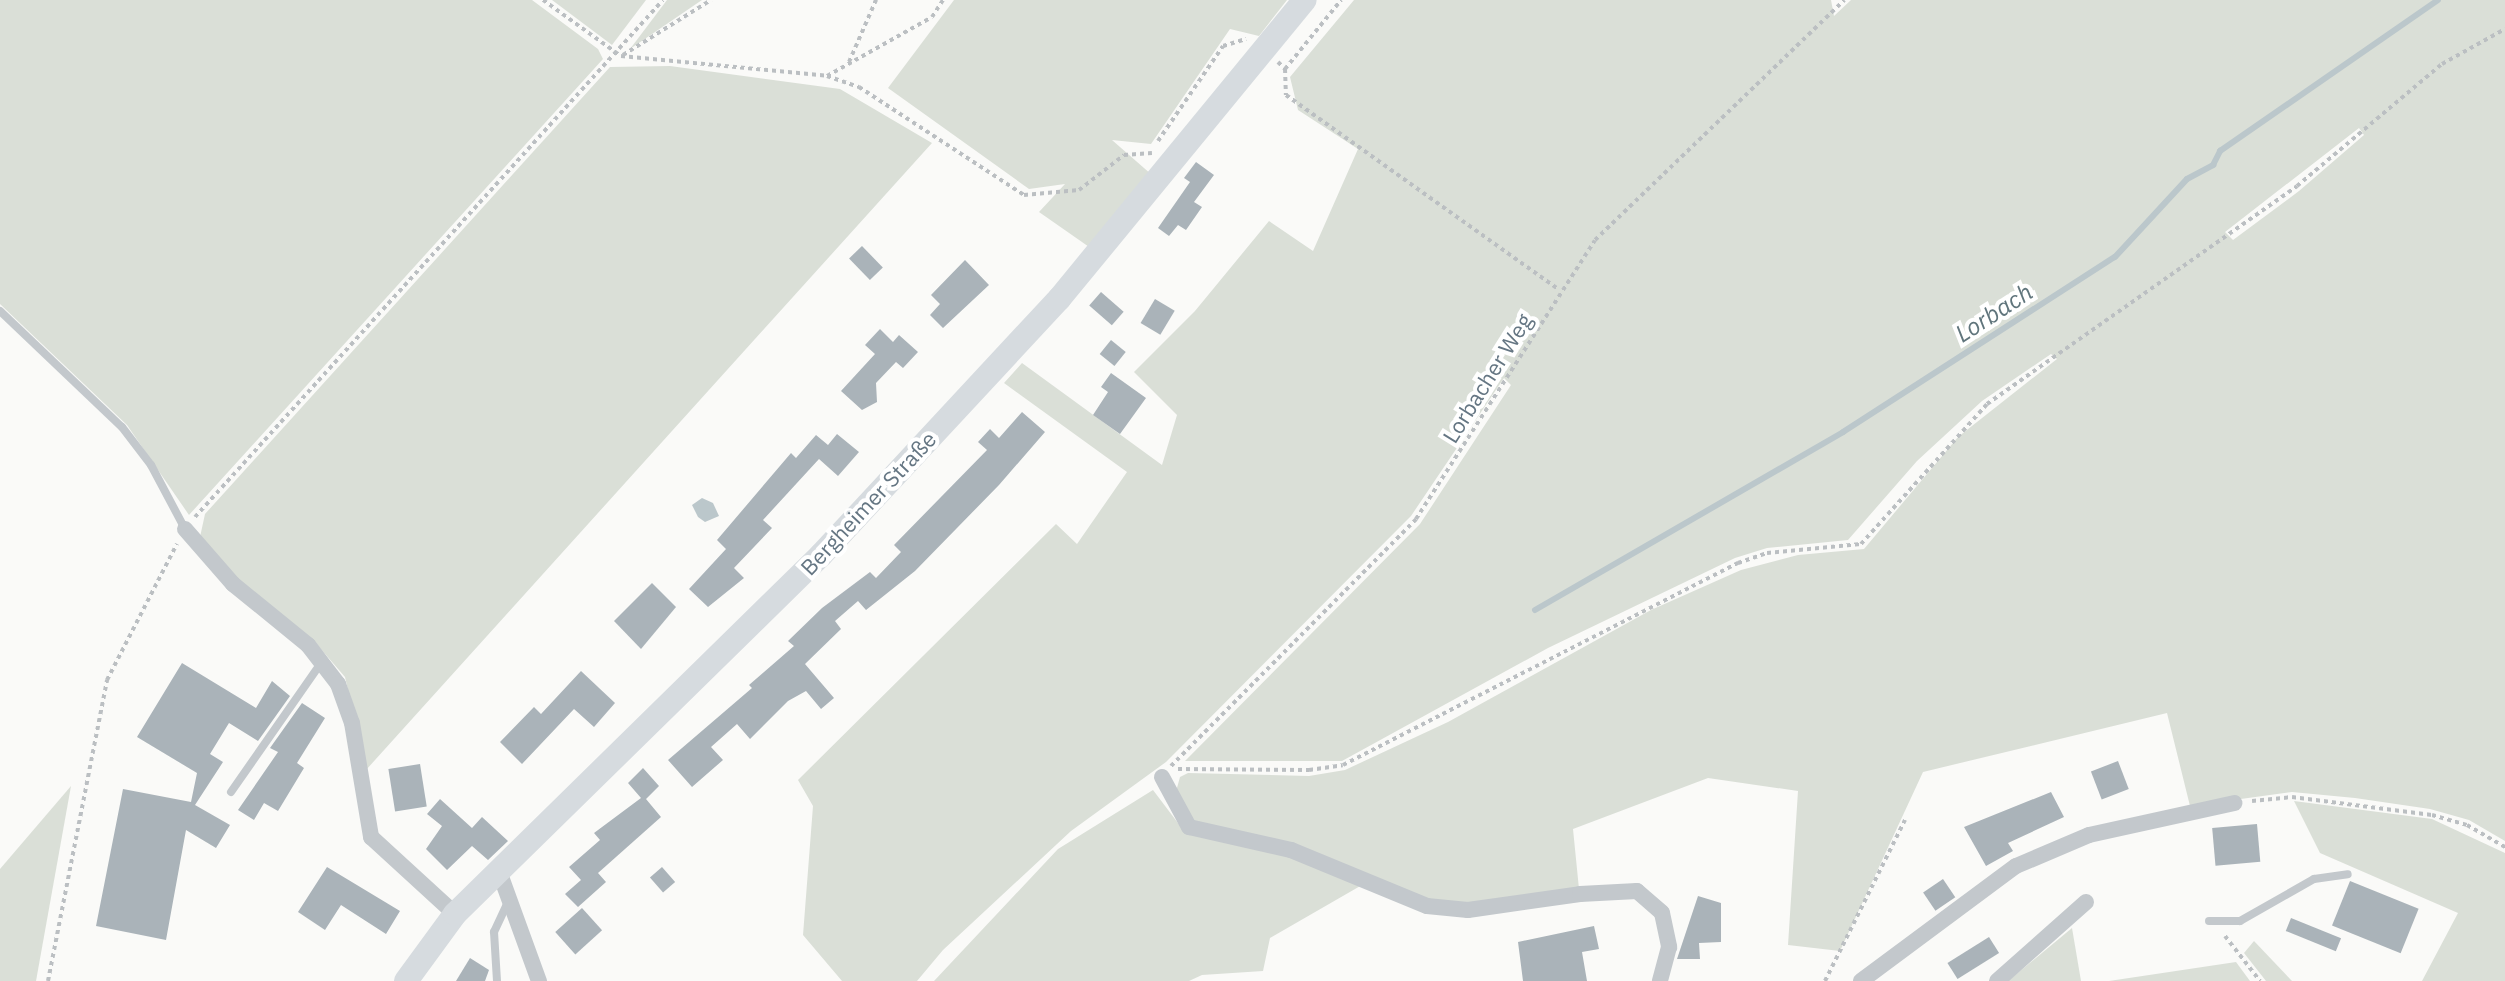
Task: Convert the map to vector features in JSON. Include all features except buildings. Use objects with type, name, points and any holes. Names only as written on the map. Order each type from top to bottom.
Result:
[{"type":"street","name":"Bergheimer Straße","points":[[406,981],[455,914],[500,874],[821,555],[1059,299],[1161,158],[1305,0]]},
{"type":"street","points":[[185,529],[233,584],[308,645],[338,684],[352,723],[371,837],[455,914]]},
{"type":"street","points":[[1162,777],[1189,827],[1291,850],[1427,906],[1468,910],[1580,894],[1637,891],[1662,913],[1669,947],[1660,981]]},
{"type":"street","points":[[1861,981],[2016,866],[2089,835],[2189,809],[2235,803]]},
{"type":"street","points":[[500,874],[539,981]]},
{"type":"street","points":[[1997,981],[2086,902]]},
{"type":"lane","points":[[0,311],[122,427],[151,465],[185,529]]},
{"type":"lane","points":[[231,792],[321,662]]},
{"type":"lane","points":[[2209,921],[2240,921],[2314,879],[2348,874]]},
{"type":"lane","points":[[497,981],[494,932],[509,899]]},
{"type":"path","points":[[543,0],[621,56],[827,76],[859,87],[1024,195],[1079,190],[1124,155],[1161,158],[1223,46],[1252,40]]},
{"type":"path","points":[[48,981],[107,680],[185,529],[663,0]]},
{"type":"path","points":[[621,56],[711,0]]},
{"type":"path","points":[[848,64],[876,0]]},
{"type":"path","points":[[827,76],[932,17],[943,0]]},
{"type":"path","points":[[1341,0],[1285,69],[1286,95],[1558,290]]},
{"type":"path","name":"Lorbacher Weg","points":[[1162,777],[1416,519],[1507,382],[1558,290],[1595,240],[1844,0]]},
{"type":"path","points":[[1162,777],[1184,767],[1309,770],[1343,765],[1738,563],[1767,553],[1861,544],[1987,404],[2297,186],[2442,64],[2505,29]]},
{"type":"path","points":[[1276,61],[1285,69]]},
{"type":"path","points":[[2235,803],[2292,797],[2432,815],[2467,825],[2505,847]]},
{"type":"path","points":[[1825,981],[1905,820]]},
{"type":"path","points":[[2209,921],[2260,981]]},
{"type":"shaded area","points":[[0,0],[532,0],[598,49],[603,59],[189,515],[127,425],[0,304]]},
{"type":"shaded area","points":[[552,0],[646,0],[612,45]]},
{"type":"shaded area","points":[[667,0],[702,0],[630,49]]},
{"type":"shaded area","points":[[954,0],[1287,0],[1259,36],[1230,29],[1151,144],[1112,140],[1152,175],[1092,249],[1039,212],[1065,184],[1029,189],[888,88]]},
{"type":"shaded area","points":[[1354,0],[1831,0],[1834,16],[1851,0],[2505,0],[2505,841],[2469,820],[2430,809],[2355,798],[2292,792],[2190,806],[2167,713],[1923,772],[1840,951],[1788,945],[1798,791],[1708,778],[1573,829],[1579,889],[1507,903],[1425,902],[1192,823],[1175,795],[1180,777],[1188,773],[1309,776],[1345,770],[1448,722],[1651,610],[1741,570],[1798,555],[1864,549],[1958,437],[2057,359],[2051,354],[1982,401],[1917,461],[1848,540],[1767,548],[1735,558],[1548,648],[1342,761],[1185,761],[1420,524],[1511,385],[1504,378],[1411,516],[1166,762],[1071,831],[943,950],[917,981],[842,981],[803,935],[813,806],[798,780],[1056,524],[1077,544],[1127,472],[1004,383],[1022,363],[1162,465],[1177,415],[1134,372],[1195,311],[1269,221],[1313,251],[1358,149],[1298,110],[1290,77]],"holes":[[[2359,128],[2364,135],[2299,191],[2233,240],[2225,232]]]},
{"type":"shaded area","points":[[670,66],[840,89],[932,143],[366,770],[345,677],[314,641],[238,580],[200,537],[205,514],[610,67]]},
{"type":"shaded area","points":[[702,498],[713,503],[719,516],[705,522],[698,517],[692,505]]},
{"type":"shaded area","points":[[71,786],[36,981],[0,981],[0,869]]},
{"type":"shaded area","points":[[1153,790],[1184,831],[1292,855],[1362,885],[1270,938],[1263,971],[1202,975],[1189,981],[934,981],[1058,849]]},
{"type":"shaded area","points":[[2294,801],[2432,819],[2505,853],[2505,981],[2422,981],[2458,913],[2320,853]]},
{"type":"shaded area","points":[[2072,928],[2081,981],[2008,981]]},
{"type":"shaded area","points":[[2254,941],[2292,981],[2266,981],[2244,953]]},
{"type":"shaded area","points":[[2236,962],[2250,981],[2109,981]]},
{"type":"waterway","name":"Lorbach","points":[[1535,610],[1843,432],[2115,257],[2187,179],[2213,165],[2220,151],[2438,0]]}]
